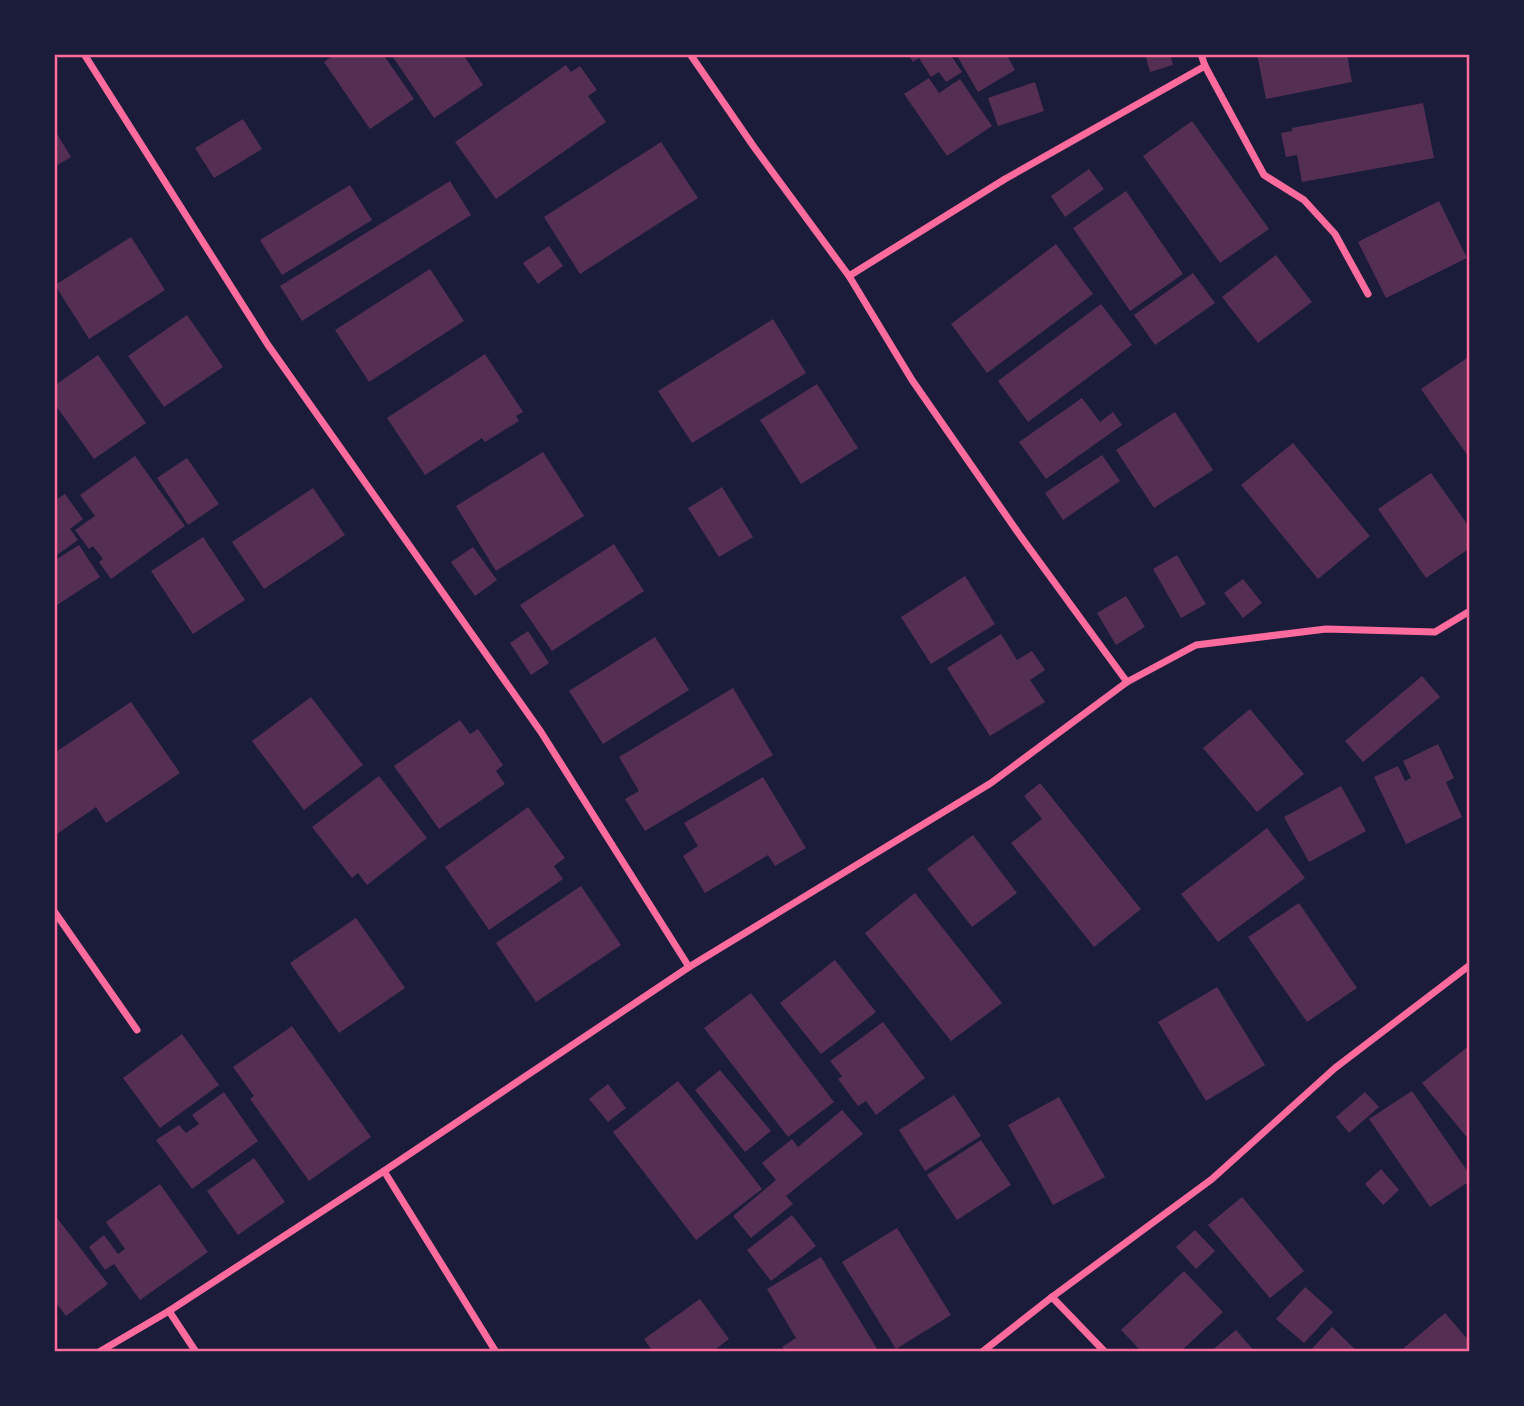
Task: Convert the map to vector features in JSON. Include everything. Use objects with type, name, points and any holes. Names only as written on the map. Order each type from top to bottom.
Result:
[{"type":"street","points":[[84,54],[268,345],[541,732],[689,967]]},
{"type":"street","points":[[690,54],[754,147],[849,276],[912,380],[1011,523],[1127,682]]},
{"type":"street","points":[[1201,54],[1264,175],[1304,200],[1335,234],[1368,294]]},
{"type":"street","points":[[849,276],[1005,180],[1205,66]]},
{"type":"street","points":[[99,1352],[169,1311],[384,1171],[689,967],[990,783],[1127,682],[1196,645],[1326,629],[1435,632],[1470,611]]},
{"type":"street","points":[[54,911],[137,1030]]},
{"type":"street","points":[[982,1352],[1212,1179],[1335,1068],[1470,965]]},
{"type":"street","points":[[384,1171],[496,1352]]},
{"type":"street","points":[[1052,1297],[1105,1352]]},
{"type":"street","points":[[169,1311],[196,1352]]},
{"type":"building","points":[[335,54],[383,54],[414,99],[370,129],[324,62]]},
{"type":"building","points":[[391,54],[463,54],[483,85],[434,118]]},
{"type":"building","points":[[908,54],[950,54],[962,72],[946,82],[939,72],[931,77],[919,58],[913,62]]},
{"type":"building","points":[[956,54],[1006,54],[1015,70],[978,92]]},
{"type":"building","points":[[1145,54],[1170,54],[1173,65],[1150,72]]},
{"type":"building","points":[[1257,54],[1347,54],[1352,82],[1266,99]]},
{"type":"building","points":[[566,65],[571,72],[580,66],[597,90],[588,96],[606,122],[496,199],[455,142]]},
{"type":"building","points":[[929,78],[939,93],[960,79],[992,126],[947,156],[904,94]]},
{"type":"building","points":[[1035,82],[1044,111],[998,126],[988,98]]},
{"type":"building","points":[[1423,103],[1434,158],[1302,182],[1297,155],[1286,157],[1281,133],[1292,131],[1292,128]]},
{"type":"building","points":[[243,119],[262,149],[214,178],[195,148]]},
{"type":"building","points":[[1192,121],[1269,229],[1220,263],[1143,156]]},
{"type":"building","points":[[54,129],[71,157],[54,167]]},
{"type":"building","points":[[661,142],[698,198],[580,274],[544,217]]},
{"type":"building","points":[[1089,169],[1104,189],[1065,217],[1051,196]]},
{"type":"building","points":[[450,181],[471,215],[302,321],[280,286]]},
{"type":"building","points":[[350,185],[372,220],[282,275],[260,240]]},
{"type":"building","points":[[1126,191],[1183,274],[1130,311],[1073,228]]},
{"type":"building","points":[[1439,201],[1467,258],[1386,298],[1358,242]]},
{"type":"building","points":[[131,237],[165,290],[89,339],[55,285]]},
{"type":"building","points":[[1056,244],[1093,294],[987,373],[951,324]]},
{"type":"building","points":[[549,246],[563,266],[538,284],[523,263]]},
{"type":"building","points":[[1276,255],[1312,302],[1258,343],[1222,297]]},
{"type":"building","points":[[430,269],[464,321],[369,382],[335,330]]},
{"type":"building","points":[[1193,273],[1215,303],[1155,345],[1134,315]]},
{"type":"building","points":[[1101,304],[1132,345],[1028,422],[998,381]]},
{"type":"building","points":[[187,315],[223,367],[164,407],[128,356]]},
{"type":"building","points":[[773,319],[806,373],[692,443],[658,391]]},
{"type":"building","points":[[485,354],[523,412],[516,416],[519,421],[485,442],[482,438],[425,475],[387,418]]},
{"type":"building","points":[[98,355],[146,423],[94,459],[54,403],[54,386]]},
{"type":"building","points":[[1467,358],[1470,363],[1470,459],[1421,389]]},
{"type":"building","points":[[817,384],[858,448],[801,484],[760,420]]},
{"type":"building","points":[[1082,398],[1100,422],[1113,412],[1122,425],[1046,479],[1019,442]]},
{"type":"building","points":[[1175,412],[1213,470],[1154,508],[1116,450]]},
{"type":"building","points":[[1293,443],[1370,536],[1318,579],[1241,485]]},
{"type":"building","points":[[543,452],[584,516],[496,571],[456,506]]},
{"type":"building","points":[[1102,455],[1120,481],[1063,520],[1045,493]]},
{"type":"building","points":[[135,456],[185,526],[111,579],[99,562],[103,559],[93,546],[89,549],[75,530],[95,516],[80,495]]},
{"type":"building","points":[[187,458],[219,504],[188,525],[157,478]]},
{"type":"building","points":[[1431,473],[1470,528],[1470,548],[1426,578],[1378,509]]},
{"type":"building","points":[[722,487],[753,537],[719,557],[688,508]]},
{"type":"building","points":[[313,488],[345,535],[264,589],[232,542]]},
{"type":"building","points":[[65,494],[83,519],[70,529],[78,540],[54,557],[54,501]]},
{"type":"building","points":[[203,537],[245,600],[193,634],[151,571]]},
{"type":"building","points":[[614,544],[644,591],[552,651],[520,605]]},
{"type":"building","points":[[79,545],[100,577],[54,607],[54,561]]},
{"type":"building","points":[[473,547],[497,580],[475,596],[451,562]]},
{"type":"building","points":[[1177,555],[1206,604],[1181,618],[1153,569]]},
{"type":"building","points":[[965,576],[995,624],[931,664],[901,617]]},
{"type":"building","points":[[1243,579],[1262,603],[1243,618],[1224,593]]},
{"type":"building","points":[[1126,596],[1145,627],[1116,645],[1097,613]]},
{"type":"building","points":[[528,631],[549,663],[531,675],[510,643]]},
{"type":"building","points":[[1001,634],[1017,660],[1032,651],[1045,670],[1030,680],[1045,702],[990,736],[947,668]]},
{"type":"building","points":[[655,637],[689,690],[603,744],[569,691]]},
{"type":"building","points":[[1422,676],[1440,697],[1363,762],[1345,741]]},
{"type":"building","points":[[733,688],[773,755],[645,831],[625,799],[639,791],[619,757]]},
{"type":"building","points":[[311,697],[363,765],[304,810],[252,741]]},
{"type":"building","points":[[131,702],[180,773],[106,823],[96,807],[54,836],[54,753]]},
{"type":"building","points":[[1250,709],[1304,774],[1257,812],[1203,748]]},
{"type":"building","points":[[460,720],[470,734],[478,729],[503,765],[496,771],[505,784],[439,829],[394,766]]},
{"type":"building","points":[[1438,744],[1454,778],[1446,782],[1462,817],[1406,844],[1374,777],[1398,766],[1405,781],[1411,778],[1403,761]]},
{"type":"building","points":[[379,776],[427,838],[367,885],[358,873],[352,878],[312,827]]},
{"type":"building","points":[[763,777],[806,848],[775,866],[768,855],[705,893],[683,856],[698,846],[684,823]]},
{"type":"building","points":[[1040,783],[1141,909],[1094,947],[1011,843],[1042,819],[1024,796]]},
{"type":"building","points":[[1341,786],[1366,831],[1309,862],[1284,817]]},
{"type":"building","points":[[528,807],[565,858],[554,866],[563,879],[489,930],[445,867]]},
{"type":"building","points":[[1267,828],[1305,878],[1218,942],[1181,894]]},
{"type":"building","points":[[973,835],[1017,893],[972,927],[927,869]]},
{"type":"building","points":[[581,886],[621,945],[536,1002],[496,943]]},
{"type":"building","points":[[915,893],[1002,1003],[951,1041],[865,933]]},
{"type":"building","points":[[1299,903],[1357,988],[1307,1022],[1248,937]]},
{"type":"building","points":[[356,918],[405,988],[339,1033],[290,963]]},
{"type":"building","points":[[835,960],[876,1012],[821,1054],[780,1003]]},
{"type":"building","points":[[1217,987],[1265,1065],[1206,1101],[1158,1022]]},
{"type":"building","points":[[751,993],[834,1102],[788,1137],[704,1028]]},
{"type":"building","points":[[883,1022],[925,1078],[876,1115],[866,1101],[858,1106],[838,1079],[842,1076],[830,1061]]},
{"type":"building","points":[[292,1026],[371,1137],[309,1181],[250,1099],[254,1096],[233,1067]]},
{"type":"building","points":[[182,1034],[219,1085],[160,1128],[123,1078]]},
{"type":"building","points":[[1470,1045],[1470,1141],[1422,1083]]},
{"type":"building","points":[[720,1070],[771,1131],[745,1152],[695,1090]]},
{"type":"building","points":[[678,1081],[762,1189],[696,1240],[613,1132]]},
{"type":"building","points":[[608,1084],[626,1108],[608,1122],[589,1099]]},
{"type":"building","points":[[1412,1091],[1470,1175],[1470,1181],[1430,1207],[1369,1119]]},
{"type":"building","points":[[224,1092],[258,1141],[192,1189],[156,1140],[179,1125],[186,1133],[199,1124],[192,1115]]},
{"type":"building","points":[[1365,1092],[1379,1107],[1349,1133],[1336,1117]]},
{"type":"building","points":[[954,1095],[981,1136],[925,1171],[899,1130]]},
{"type":"building","points":[[1059,1097],[1105,1177],[1053,1205],[1008,1125]]},
{"type":"building","points":[[842,1110],[863,1134],[786,1196],[793,1204],[751,1238],[733,1216],[776,1180],[762,1163],[792,1139],[798,1147]]},
{"type":"building","points":[[981,1140],[1011,1185],[957,1220],[927,1175]]},
{"type":"building","points":[[254,1158],[285,1202],[238,1235],[207,1191]]},
{"type":"building","points":[[1381,1169],[1399,1190],[1383,1205],[1365,1184]]},
{"type":"building","points":[[160,1184],[208,1252],[140,1300],[114,1264],[105,1270],[89,1247],[104,1235],[118,1254],[125,1249],[106,1222]]},
{"type":"building","points":[[1242,1197],[1304,1271],[1270,1298],[1208,1225]]},
{"type":"building","points":[[54,1214],[108,1284],[66,1316],[54,1300]]},
{"type":"building","points":[[792,1215],[816,1246],[771,1281],[747,1250]]},
{"type":"building","points":[[897,1228],[951,1315],[896,1349],[842,1262]]},
{"type":"building","points":[[1195,1230],[1215,1251],[1196,1269],[1176,1247]]},
{"type":"building","points":[[821,1257],[879,1352],[785,1352],[782,1347],[796,1338],[767,1289]]},
{"type":"building","points":[[1184,1271],[1223,1312],[1180,1352],[1142,1352],[1121,1330]]},
{"type":"building","points":[[1305,1287],[1333,1312],[1304,1343],[1276,1319]]},
{"type":"building","points":[[700,1299],[729,1339],[712,1352],[653,1352],[644,1339]]},
{"type":"building","points":[[1445,1313],[1470,1342],[1470,1352],[1399,1352]]},
{"type":"building","points":[[1332,1327],[1358,1352],[1309,1352]]},
{"type":"building","points":[[1236,1330],[1255,1352],[1210,1352]]}]
